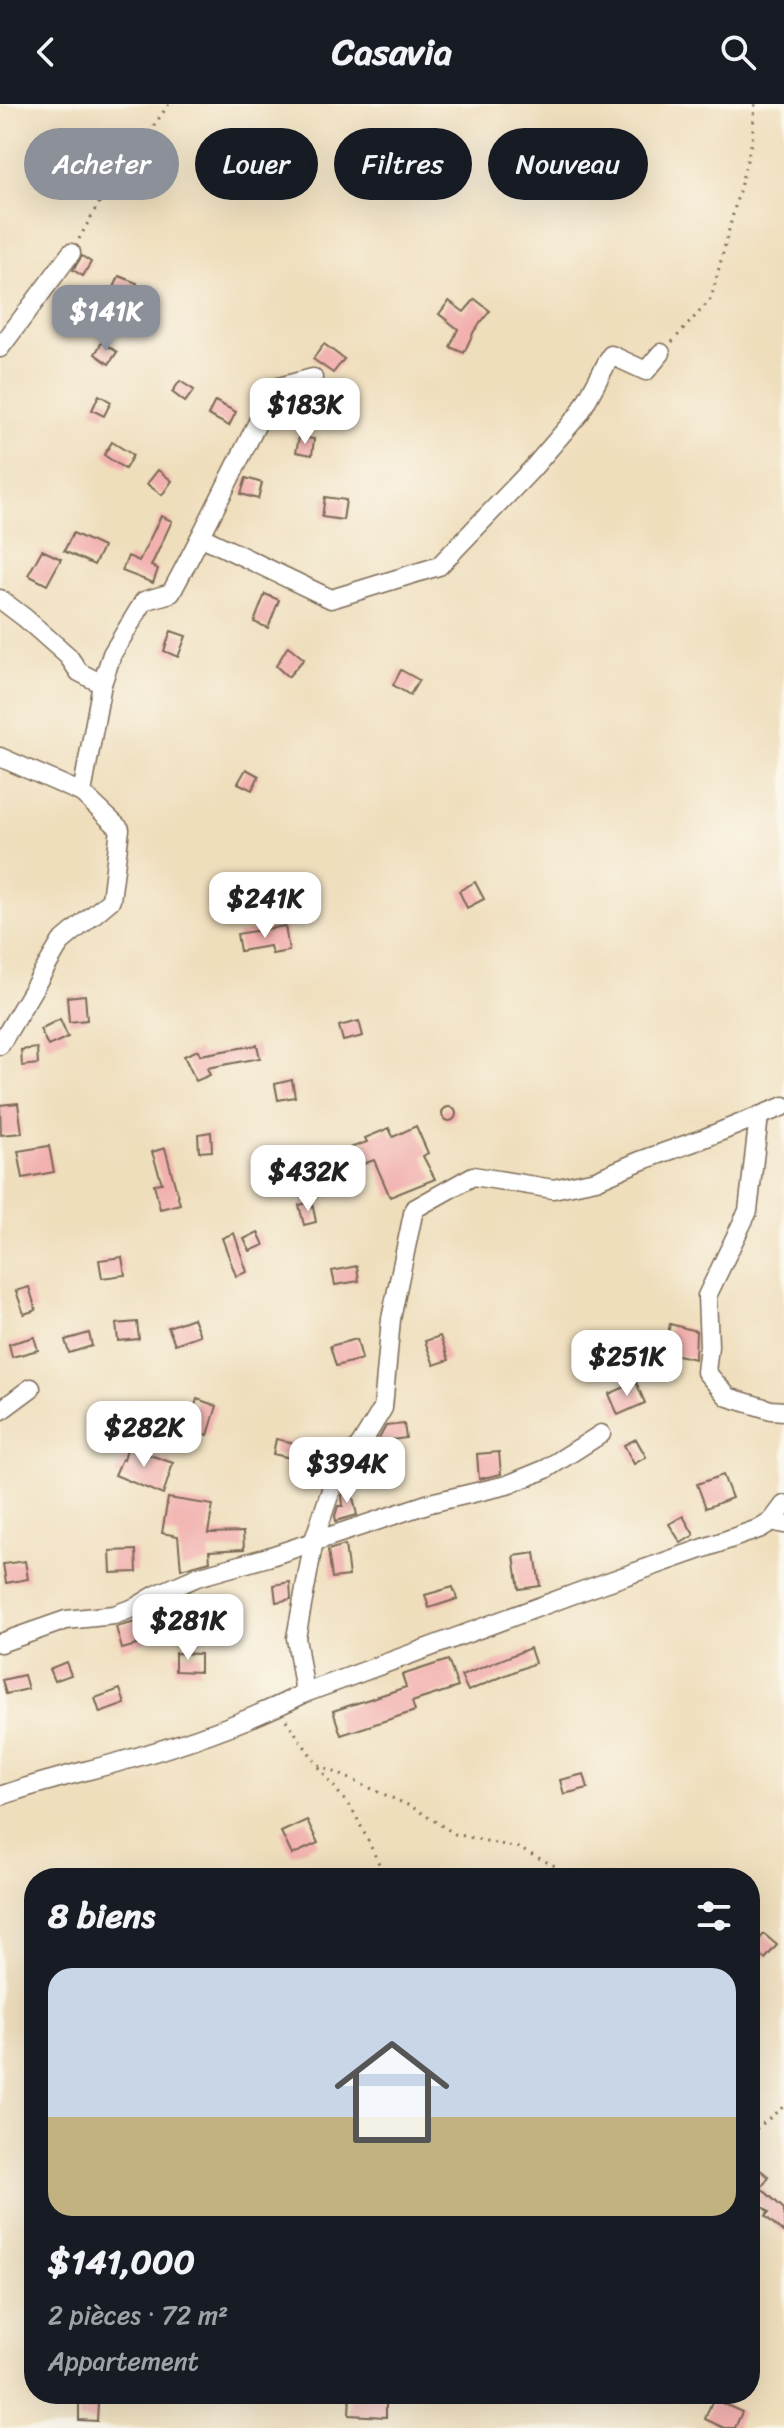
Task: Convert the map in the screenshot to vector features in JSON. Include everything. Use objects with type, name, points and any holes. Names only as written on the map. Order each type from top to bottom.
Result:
[{"type":"street","points":[[0,348],[71,253]]},
{"type":"street","points":[[202,537],[331,599],[439,566],[532,469],[580,413],[611,355],[646,371],[661,353]]},
{"type":"street","points":[[82,793],[102,684],[112,654],[144,601],[171,593],[275,388],[313,378]]},
{"type":"street","points":[[0,599],[68,656],[79,672],[102,684]]},
{"type":"street","points":[[0,757],[82,793],[120,829],[111,900],[61,942],[0,1045]]},
{"type":"street","points":[[305,1693],[296,1638],[314,1540],[335,1478],[383,1408],[391,1319],[414,1209],[473,1176],[553,1189],[596,1180],[784,1106]]},
{"type":"street","points":[[759,1116],[748,1211],[707,1296],[709,1346],[706,1372],[728,1397],[784,1411]]},
{"type":"street","points":[[0,1411],[31,1388]]},
{"type":"street","points":[[0,1643],[66,1620],[114,1615],[197,1577],[268,1557],[430,1503],[507,1485],[546,1469],[601,1434]]},
{"type":"street","points":[[0,1796],[136,1757],[276,1708],[305,1693],[778,1522],[784,1505]]},
{"type":"path","points":[[71,253],[97,206],[169,104]]},
{"type":"path","points":[[661,353],[711,299],[752,141],[755,104]]},
{"type":"path","points":[[276,1708],[355,1814],[381,1868]]},
{"type":"path","points":[[317,1764],[412,1807],[455,1834],[518,1848],[557,1868]]},
{"type":"path","points":[[760,2126],[784,2106]]},
{"type":"building","points":[[82,256],[91,262],[83,276],[73,270]]},
{"type":"building","points":[[119,276],[137,283],[131,298],[113,290]]},
{"type":"building","points":[[475,299],[490,311],[474,331],[464,353],[450,347],[458,329],[439,314],[449,301],[464,312]]},
{"type":"building","points":[[102,342],[117,352],[109,364],[95,354]]},
{"type":"building","points":[[324,344],[344,359],[333,373],[313,359]]},
{"type":"building","points":[[180,381],[194,390],[185,402],[172,392]]},
{"type":"building","points":[[335,383],[351,389],[345,405],[329,399]]},
{"type":"building","points":[[99,395],[111,402],[104,416],[92,410]]},
{"type":"building","points":[[215,401],[236,412],[229,426],[208,415]]},
{"type":"building","points":[[299,437],[314,439],[312,455],[296,452]]},
{"type":"building","points":[[112,442],[133,455],[125,469],[104,455]]},
{"type":"building","points":[[158,470],[172,481],[162,495],[147,484]]},
{"type":"building","points":[[246,478],[262,483],[258,499],[241,494]]},
{"type":"building","points":[[325,497],[346,500],[343,520],[322,517]]},
{"type":"building","points":[[161,516],[172,521],[151,566],[158,569],[153,583],[122,571],[128,556],[139,561]]},
{"type":"building","points":[[73,533],[103,547],[94,565],[64,551]]},
{"type":"building","points":[[42,550],[61,559],[47,585],[28,575]]},
{"type":"building","points":[[265,594],[279,600],[268,628],[254,622]]},
{"type":"building","points":[[171,631],[186,636],[178,657],[164,651]]},
{"type":"building","points":[[288,646],[304,659],[288,677],[276,666]]},
{"type":"building","points":[[401,670],[419,680],[410,695],[393,685]]},
{"type":"building","points":[[246,769],[259,776],[252,790],[238,783]]},
{"type":"building","points":[[475,882],[484,899],[467,908],[459,891]]},
{"type":"building","points":[[285,926],[289,951],[272,954],[270,946],[240,951],[237,934]]},
{"type":"building","points":[[85,995],[87,1020],[69,1022],[67,997]]},
{"type":"building","points":[[60,1019],[68,1037],[48,1046],[40,1029]]},
{"type":"building","points":[[359,1021],[363,1036],[343,1041],[339,1026]]},
{"type":"building","points":[[257,1045],[260,1058],[207,1068],[210,1075],[196,1081],[184,1056],[198,1050],[200,1055]]},
{"type":"building","points":[[37,1048],[38,1064],[22,1066],[21,1050]]},
{"type":"building","points":[[292,1080],[295,1097],[278,1100],[275,1084]]},
{"type":"building","points":[[18,1103],[22,1133],[1,1135],[0,1105]]},
{"type":"building","points":[[449,1107],[456,1114],[449,1121],[442,1114]]},
{"type":"building","points":[[416,1126],[428,1153],[423,1156],[435,1179],[390,1197],[374,1160],[325,1178],[319,1159],[367,1142],[365,1138],[389,1128],[393,1137]]},
{"type":"building","points":[[211,1132],[212,1151],[199,1152],[198,1134]]},
{"type":"building","points":[[49,1146],[54,1172],[23,1178],[18,1151]]},
{"type":"building","points":[[165,1148],[180,1204],[160,1209],[154,1184],[162,1183],[152,1152]]},
{"type":"building","points":[[312,1202],[316,1222],[304,1225],[299,1205]]},
{"type":"building","points":[[258,1232],[264,1245],[250,1251],[244,1239]]},
{"type":"building","points":[[234,1233],[247,1272],[236,1276],[222,1238]]},
{"type":"building","points":[[122,1257],[125,1275],[102,1278],[99,1260]]},
{"type":"building","points":[[357,1266],[359,1281],[335,1285],[332,1271]]},
{"type":"building","points":[[29,1287],[36,1310],[24,1314],[16,1291]]},
{"type":"building","points":[[193,1318],[200,1335],[175,1344],[168,1327]]},
{"type":"building","points":[[137,1322],[139,1339],[118,1341],[116,1324]]},
{"type":"building","points":[[670,1324],[696,1331],[695,1359],[664,1352]]},
{"type":"building","points":[[89,1333],[92,1346],[69,1353],[65,1340]]},
{"type":"building","points":[[440,1336],[449,1360],[434,1365],[425,1341]]},
{"type":"building","points":[[34,1337],[38,1350],[12,1357],[9,1344]]},
{"type":"building","points":[[357,1339],[362,1359],[336,1366],[330,1346]]},
{"type":"building","points":[[636,1382],[645,1403],[618,1415],[609,1394]]},
{"type":"building","points":[[197,1399],[217,1406],[208,1435],[188,1429]]},
{"type":"building","points":[[404,1424],[406,1438],[377,1442],[386,1426]]},
{"type":"building","points":[[276,1439],[294,1443],[291,1458],[273,1454]]},
{"type":"building","points":[[636,1439],[646,1457],[634,1464],[624,1445]]},
{"type":"building","points":[[129,1440],[143,1444],[141,1452],[173,1463],[163,1495],[115,1475],[124,1460]]},
{"type":"building","points":[[499,1452],[501,1474],[479,1479],[477,1454]]},
{"type":"building","points":[[723,1475],[732,1498],[706,1508],[697,1484]]},
{"type":"building","points":[[349,1479],[357,1515],[336,1521],[338,1506],[343,1506],[342,1496]]},
{"type":"building","points":[[168,1498],[213,1505],[208,1533],[243,1532],[244,1549],[209,1551],[210,1561],[181,1569],[178,1536],[162,1533]]},
{"type":"building","points":[[683,1516],[694,1535],[681,1543],[669,1524]]},
{"type":"building","points":[[345,1545],[349,1576],[332,1578],[328,1550]]},
{"type":"building","points":[[136,1550],[137,1572],[111,1573],[110,1551]]},
{"type":"building","points":[[535,1553],[540,1586],[519,1589],[514,1556]]},
{"type":"building","points":[[25,1561],[28,1579],[6,1583],[3,1564]]},
{"type":"building","points":[[290,1582],[291,1599],[276,1602],[274,1585]]},
{"type":"building","points":[[453,1587],[457,1599],[429,1608],[425,1595]]},
{"type":"building","points":[[236,1607],[238,1625],[217,1627],[215,1609]]},
{"type":"building","points":[[140,1621],[140,1629],[143,1629],[147,1642],[122,1649],[116,1627]]},
{"type":"building","points":[[530,1648],[535,1663],[468,1691],[461,1676]]},
{"type":"building","points":[[175,1653],[200,1654],[200,1672],[175,1671]]},
{"type":"building","points":[[448,1660],[458,1687],[412,1702],[415,1711],[341,1735],[333,1711],[406,1687],[402,1675]]},
{"type":"building","points":[[66,1662],[71,1675],[54,1681],[49,1669]]},
{"type":"building","points":[[24,1675],[28,1689],[6,1694],[2,1680]]},
{"type":"building","points":[[120,1689],[125,1704],[100,1713],[95,1698]]},
{"type":"building","points":[[584,1774],[588,1788],[564,1794],[560,1780]]},
{"type":"building","points":[[307,1820],[318,1843],[292,1855],[281,1832]]},
{"type":"building","points":[[764,1934],[777,1945],[765,1959],[760,1955],[760,1939]]},
{"type":"building","points":[[760,2170],[769,2177],[761,2188],[784,2209],[784,2233],[765,2216],[769,2212],[760,2205]]},
{"type":"building","points":[[79,2404],[98,2404],[97,2421],[79,2420]]},
{"type":"building","points":[[350,2404],[386,2404],[386,2417],[349,2415]]},
{"type":"building","points":[[711,2404],[724,2404],[742,2412],[735,2428],[724,2428],[705,2419]]}]
